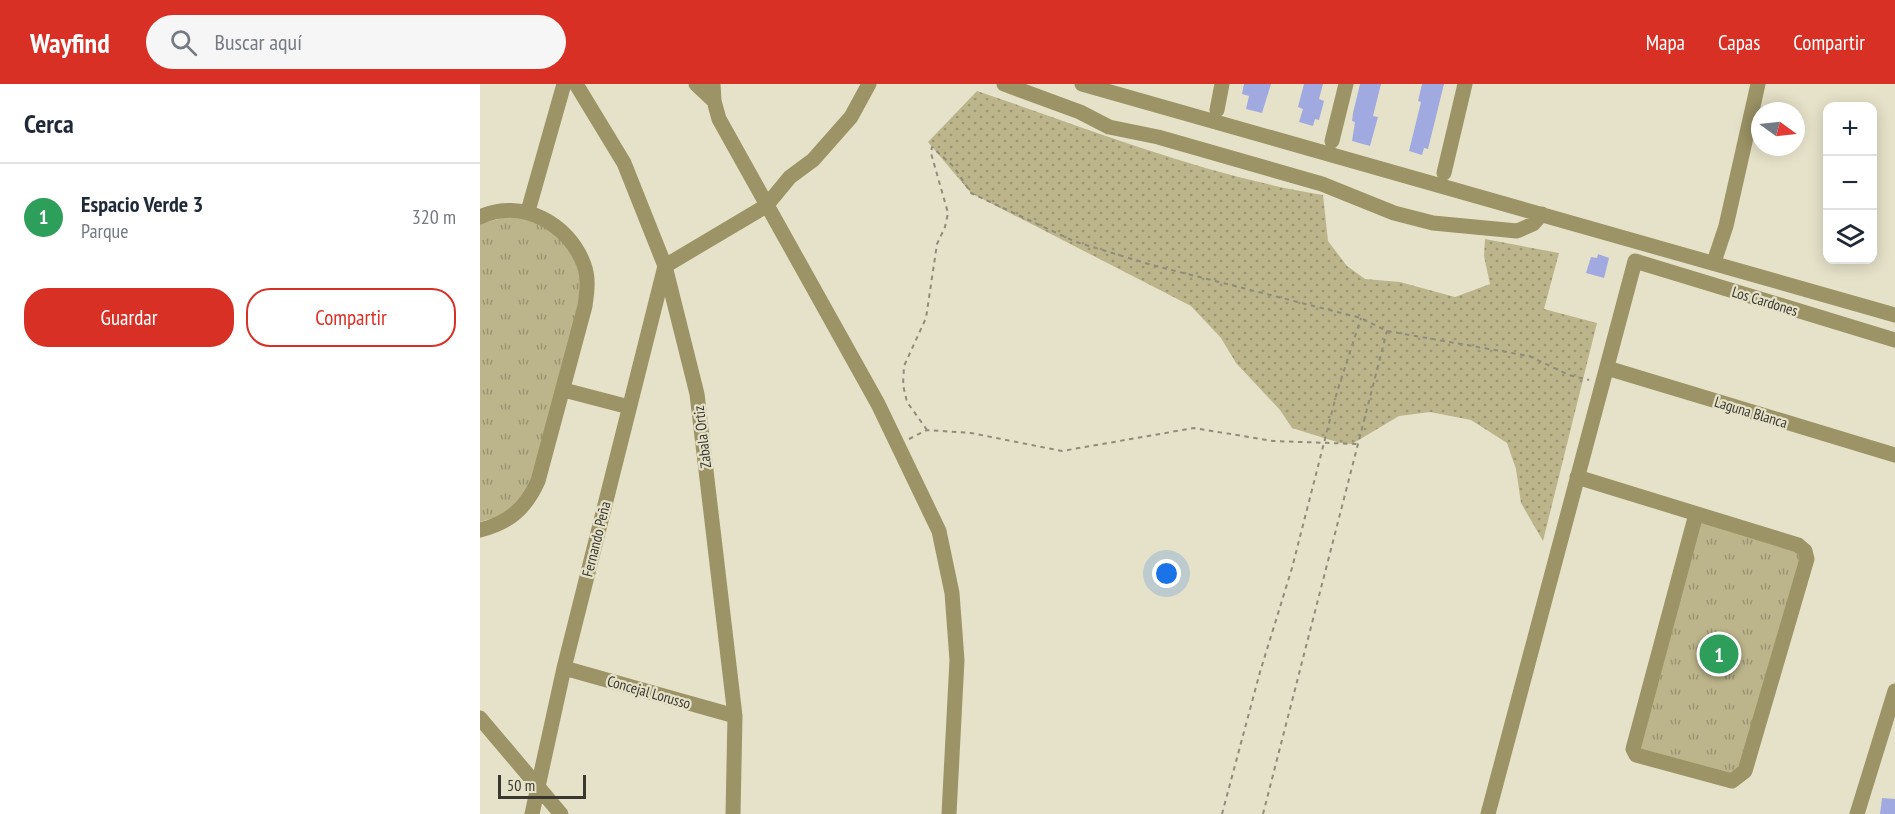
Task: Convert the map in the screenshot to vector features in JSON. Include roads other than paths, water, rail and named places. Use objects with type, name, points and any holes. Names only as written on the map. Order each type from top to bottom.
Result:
[{"type":"street","points":[[528,211],[564,84]]},
{"type":"street","name":"Zabala Ortiz","points":[[576,84],[624,163],[665,266],[697,394],[735,716],[734,814]]},
{"type":"street","points":[[696,84],[714,101]]},
{"type":"street","points":[[713,84],[714,101],[719,119],[766,206],[841,335],[899,444],[939,531],[952,593],[957,660],[949,814]]},
{"type":"street","points":[[665,266],[766,206],[790,177],[813,160],[851,117],[869,84]]},
{"type":"street","points":[[1004,84],[1080,112],[1109,127],[1158,137],[1322,184],[1394,213],[1433,223],[1517,231],[1533,225],[1542,214]]},
{"type":"street","points":[[1082,84],[1895,315]]},
{"type":"street","points":[[1216,110],[1222,84]]},
{"type":"street","points":[[1332,141],[1346,84]]},
{"type":"street","points":[[1444,173],[1465,84]]},
{"type":"street","points":[[1714,262],[1726,226],[1758,84]]},
{"type":"street","points":[[480,217],[500,210],[528,211],[554,224],[574,244],[585,266],[588,287],[564,390],[538,481],[529,501],[513,516],[480,530]]},
{"type":"street","name":"Los Cardones","points":[[1605,373],[1635,261],[1895,340]]},
{"type":"street","name":"Fernando Peña","points":[[532,814],[564,668],[665,266]]},
{"type":"street","points":[[1488,814],[1605,373]]},
{"type":"street","name":"Laguna Blanca","points":[[1605,373],[1895,455]]},
{"type":"street","points":[[564,390],[629,407]]},
{"type":"street","points":[[1577,477],[1798,545],[1805,551],[1807,559],[1745,771],[1732,781],[1636,755],[1633,748],[1696,514]]},
{"type":"street","name":"Concejal Lorusso","points":[[564,668],[735,716]]},
{"type":"street","points":[[1857,814],[1895,691]]},
{"type":"street","points":[[480,718],[561,814]]},
{"type":"place","name":"Espacio Verde 3","points":[[1719,654]]}]
